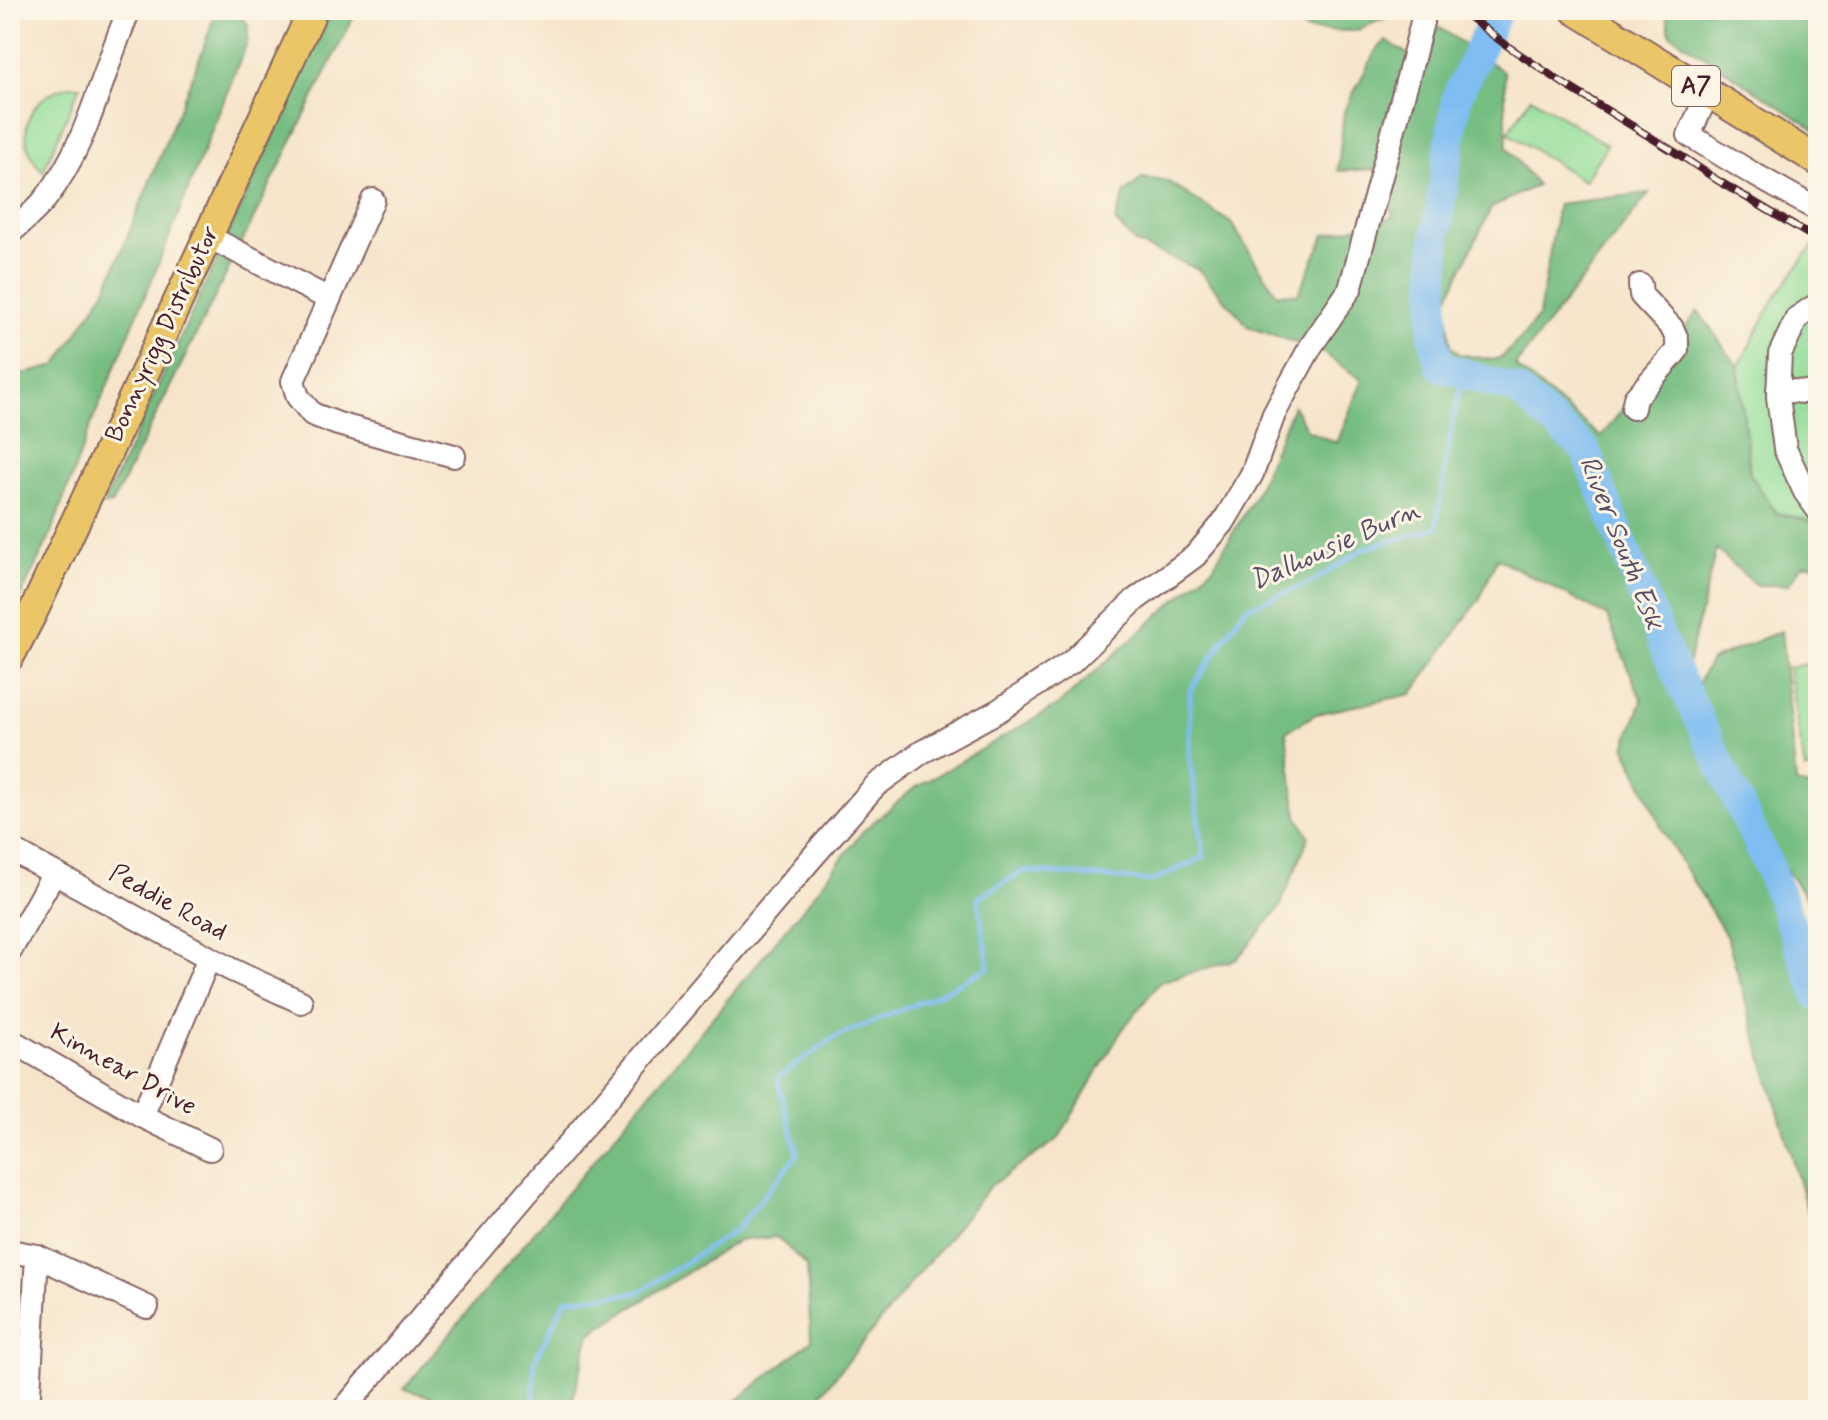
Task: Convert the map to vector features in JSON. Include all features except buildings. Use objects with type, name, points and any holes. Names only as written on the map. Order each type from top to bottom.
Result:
[{"type":"main road","name":"Bonnyrigg Distributor","points":[[10,656],[313,10]]},
{"type":"main road","name":"A7","points":[[1575,10],[1818,161]]},
{"type":"street","points":[[10,233],[43,201],[69,162],[87,124],[129,10]]},
{"type":"street","points":[[343,1410],[875,786],[922,752],[998,711],[1071,662],[1135,600],[1195,556],[1223,523],[1252,474],[1282,399],[1311,346],[1350,289],[1425,10]]},
{"type":"street","points":[[1708,93],[1689,135],[1818,210]]},
{"type":"street","points":[[373,200],[293,381],[298,397],[312,414],[338,424],[454,456]]},
{"type":"street","points":[[209,237],[329,299]]},
{"type":"street","points":[[1633,408],[1635,398],[1677,350],[1677,339],[1672,328],[1641,295],[1640,285]]},
{"type":"street","points":[[1814,494],[1785,449],[1778,390],[1780,354],[1797,318],[1818,304]]},
{"type":"street","points":[[1778,390],[1818,393]]},
{"type":"street","name":"Peddie Road","points":[[10,849],[209,958],[301,1002]]},
{"type":"street","points":[[10,951],[54,873]]},
{"type":"street","points":[[142,1116],[209,958]]},
{"type":"street","name":"Kinnear Drive","points":[[10,1040],[142,1116],[210,1149]]},
{"type":"street","points":[[10,1251],[37,1256],[147,1307]]},
{"type":"street","points":[[28,1410],[37,1256]]},
{"type":"green space","points":[[216,10],[234,10],[248,24],[248,40],[92,422],[50,536],[10,618],[10,369],[15,368],[20,375],[56,366],[107,287],[203,50]]},
{"type":"green space","points":[[332,10],[357,10],[112,504],[103,505]]},
{"type":"green space","points":[[1274,10],[1399,10],[1355,31],[1307,30]]},
{"type":"green space","points":[[1666,10],[1818,10],[1818,132],[1670,34]]},
{"type":"green space","points":[[1436,25],[1504,72],[1507,148],[1537,185],[1491,208],[1446,302],[1451,346],[1459,354],[1492,360],[1502,357],[1525,334],[1539,315],[1558,204],[1649,193],[1515,366],[1601,437],[1698,311],[1738,367],[1750,474],[1776,513],[1818,523],[1818,564],[1802,565],[1788,585],[1756,585],[1716,549],[1683,686],[1807,966],[1815,910],[1772,850],[1691,694],[1711,660],[1781,631],[1796,783],[1818,790],[1818,1247],[1727,937],[1666,837],[1625,747],[1642,701],[1607,616],[1497,558],[1480,598],[1412,694],[1316,714],[1286,732],[1297,816],[1309,836],[1280,907],[1237,959],[1160,982],[1122,1030],[1058,1139],[990,1186],[808,1410],[725,1410],[811,1341],[807,1266],[777,1237],[739,1240],[590,1334],[570,1410],[438,1410],[439,1399],[404,1389],[806,905],[863,831],[913,789],[1058,705],[1213,567],[1254,497],[1293,406],[1308,431],[1337,443],[1362,380],[1322,352],[1249,327],[1198,269],[1135,243],[1115,221],[1125,193],[1142,178],[1167,181],[1231,223],[1276,293],[1298,294],[1325,235],[1393,217],[1382,169],[1338,171],[1344,111],[1376,50],[1386,41],[1428,66]]},
{"type":"green space","points":[[70,86],[80,86],[43,172],[28,146],[28,120],[43,99]]},
{"type":"green space","points":[[1531,97],[1607,145],[1584,181],[1508,133]]},
{"type":"green space","points":[[1818,238],[1818,523],[1776,513],[1750,474],[1738,367],[1773,301]]},
{"type":"green space","points":[[1818,663],[1818,769],[1805,770],[1788,667]]},
{"type":"waterway","name":"River South Esk","points":[[1498,10],[1457,96],[1436,234],[1433,338],[1440,366],[1516,390],[1585,449],[1662,642],[1769,867],[1818,996]]},
{"type":"waterway","name":"Dalhousie Burn","points":[[534,1410],[534,1362],[566,1299],[638,1293],[736,1230],[798,1154],[777,1078],[836,1037],[937,995],[989,967],[978,898],[1023,871],[1152,881],[1204,857],[1190,760],[1190,691],[1245,608],[1311,583],[1363,549],[1436,528],[1463,373]]},
{"type":"railway","points":[[1460,10],[1564,84],[1818,240]]}]
